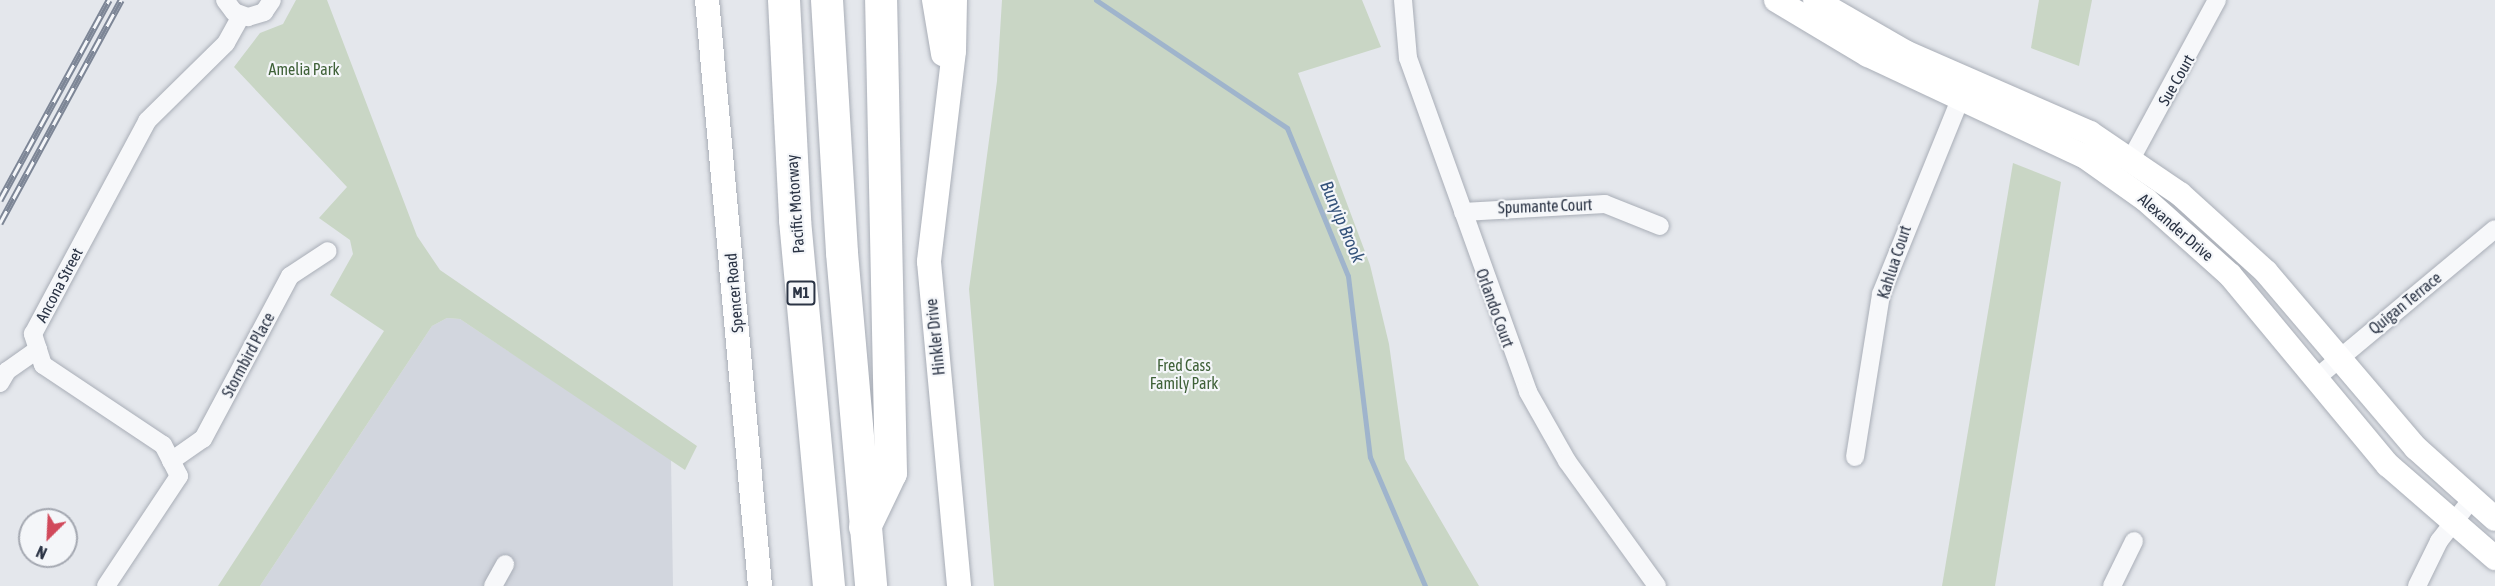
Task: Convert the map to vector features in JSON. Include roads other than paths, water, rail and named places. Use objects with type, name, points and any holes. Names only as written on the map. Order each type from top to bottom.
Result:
[{"type":"highway","name":"Pacific Motorway","points":[[784,0],[798,255],[829,586]]},
{"type":"highway","points":[[827,0],[871,586]]},
{"type":"highway","points":[[865,528],[891,473],[881,0]]},
{"type":"main road","name":"Spencer Road","points":[[707,0],[760,586]]},
{"type":"main road","name":"Hinkler Drive","points":[[934,0],[947,89]]},
{"type":"main road","name":"Hinkler Drive","points":[[955,0],[929,262],[959,586]]},
{"type":"main road","name":"Alexander Drive","points":[[1776,0],[1868,55],[1965,88],[2046,110],[2131,159],[2240,246],[2338,357],[2383,413],[2471,500],[2495,519]]},
{"type":"main road","name":"Alexander Drive","points":[[1815,0],[2084,156],[2146,200],[2230,275],[2388,465],[2452,524],[2495,558]]},
{"type":"street","points":[[225,0],[241,16],[256,16],[272,0]]},
{"type":"street","name":"Orlando Court","points":[[1403,0],[1408,58],[1528,392],[1572,469],[1657,586]]},
{"type":"street","name":"Sue Court","points":[[2131,159],[2217,0]]},
{"type":"street","name":"Ancona Street","points":[[38,349],[33,334],[147,122],[226,43],[241,16]]},
{"type":"street","name":"Kahlua Court","points":[[1855,457],[1881,294],[1965,88]]},
{"type":"street","name":"Spumante Court","points":[[1463,212],[1605,204],[1660,226]]},
{"type":"street","name":"Quigan Terrace","points":[[2316,379],[2338,357],[2495,230]]},
{"type":"street","name":"Stormbird Place","points":[[171,461],[203,439],[290,276],[328,251]]},
{"type":"street","points":[[0,383],[7,371],[38,349],[43,365],[163,445],[179,476],[106,586]]},
{"type":"street","points":[[2417,586],[2452,524],[2471,500]]},
{"type":"street","points":[[2112,586],[2134,541]]},
{"type":"street","points":[[493,586],[505,564]]},
{"type":"waterway","name":"Bunyip Brook","points":[[1096,0],[1287,128],[1348,276],[1370,457],[1425,586]]},
{"type":"railway","points":[[0,200],[109,0]]},
{"type":"railway","points":[[0,223],[121,0]]},
{"type":"park label","name":"Amelia Park","points":[[304,69]]},
{"type":"park label","name":"Fred Cass Family Park","points":[[1184,374]]}]
